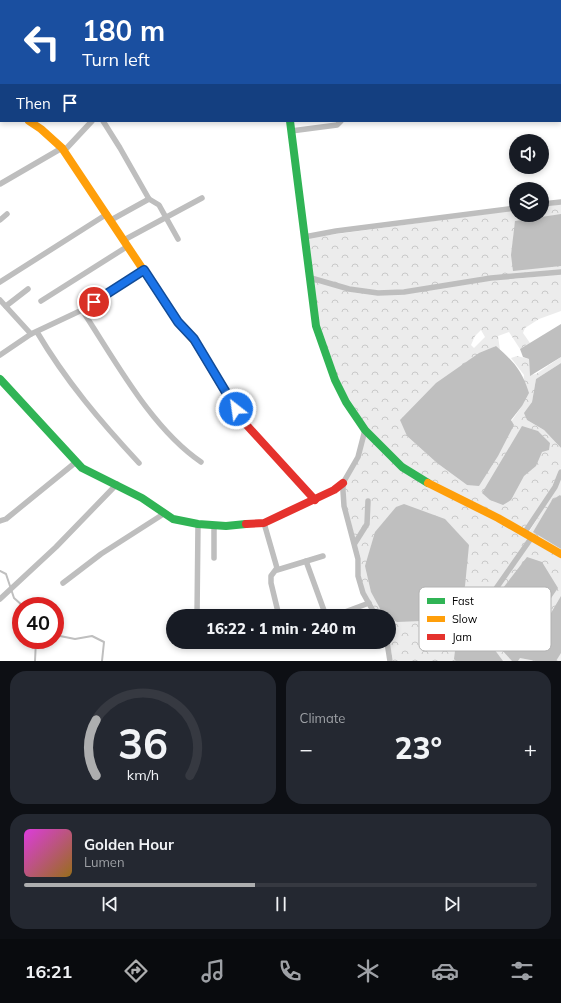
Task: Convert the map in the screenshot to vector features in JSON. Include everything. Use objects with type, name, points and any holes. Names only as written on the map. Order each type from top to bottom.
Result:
[{"type":"street","points":[[31,122],[42,129],[63,149],[178,322],[194,339],[242,420],[315,500]]},
{"type":"street","points":[[0,184],[63,149],[91,122]]},
{"type":"street","points":[[104,122],[149,199],[159,205],[178,239]]},
{"type":"street","points":[[290,122],[316,326],[334,380],[346,402],[365,430],[402,467],[432,486],[529,534],[561,554]]},
{"type":"street","points":[[291,131],[337,125],[340,122]]},
{"type":"street","points":[[41,301],[166,217],[202,198]]},
{"type":"street","points":[[0,282],[109,217],[149,199]]},
{"type":"street","points":[[549,203],[561,202]]},
{"type":"street","points":[[304,237],[336,231],[509,209]]},
{"type":"street","points":[[0,220],[7,214]]},
{"type":"street","points":[[0,354],[34,333],[82,310],[144,270]]},
{"type":"street","points":[[310,278],[349,289],[378,293],[404,292],[491,278],[561,272]]},
{"type":"street","points":[[6,306],[28,289]]},
{"type":"street","points":[[0,300],[34,333],[91,411],[139,463]]},
{"type":"street","points":[[82,310],[157,421],[185,451],[201,462]]},
{"type":"street","points":[[0,379],[82,468],[117,484],[142,498],[173,519],[198,524],[214,526],[264,523],[334,490],[343,483],[358,457],[365,430]]},
{"type":"street","points":[[0,521],[6,519],[76,462]]},
{"type":"street","points":[[496,587],[529,534],[555,487],[561,472]]},
{"type":"street","points":[[343,483],[344,506],[358,558],[358,576],[363,593],[372,609]]},
{"type":"street","points":[[0,599],[117,484]]},
{"type":"street","points":[[355,543],[367,524],[368,501]]},
{"type":"street","points":[[63,583],[101,554],[165,513]]},
{"type":"street","points":[[264,523],[277,570]]},
{"type":"street","points":[[197,609],[198,524]]},
{"type":"street","points":[[214,526],[214,558]]},
{"type":"street","points":[[277,609],[271,583],[272,573],[277,570],[323,556]]},
{"type":"street","points":[[306,561],[323,609]]},
{"type":"street","points":[[353,609],[369,603]]},
{"type":"street","points":[[388,649],[390,661]]},
{"type":"green space","points":[[561,204],[561,270],[517,274],[514,279],[561,274],[561,311],[539,319],[525,328],[523,333],[530,343],[520,349],[509,332],[498,336],[500,350],[495,346],[407,436],[437,463],[467,485],[522,406],[524,375],[511,358],[517,356],[529,359],[530,375],[536,374],[561,357],[561,363],[536,379],[532,402],[525,413],[527,420],[544,430],[561,448],[561,468],[552,487],[525,529],[449,493],[403,465],[367,428],[337,379],[319,326],[307,238],[509,211],[509,222],[549,222],[549,206]],"holes":[[[481,330],[485,337],[474,348],[471,345],[475,336]]]},
{"type":"green space","points":[[366,434],[391,460],[561,557],[561,661],[393,661],[391,649],[396,649],[396,609],[375,609],[365,592],[360,575],[361,559],[346,506],[345,483]]},
{"type":"green space","points":[[561,476],[561,552],[529,532],[549,500]]},
{"type":"shaded area","points":[[561,214],[561,266],[513,271],[511,255],[515,222],[549,222],[549,216]]},
{"type":"shaded area","points":[[561,324],[561,357],[530,376],[529,359],[523,357],[520,349]]},
{"type":"shaded area","points":[[496,346],[516,366],[529,393],[522,406],[511,420],[514,425],[498,456],[479,486],[467,485],[437,463],[407,436],[400,420],[436,383],[479,353]]},
{"type":"shaded area","points":[[561,363],[561,448],[544,430],[527,420],[524,413],[532,402],[536,379]]},
{"type":"shaded area","points":[[522,426],[538,431],[550,443],[549,450],[542,452],[536,466],[524,476],[511,500],[503,505],[490,500],[482,493]]},
{"type":"shaded area","points":[[560,495],[561,549],[533,532],[552,500]]},
{"type":"shaded area","points":[[404,504],[445,519],[469,545],[465,587],[419,587],[419,621],[396,621],[396,609],[380,609],[371,592],[365,566],[375,532],[396,507]]},
{"type":"shaded area","points":[[527,557],[542,562],[558,588],[551,598],[551,587],[504,587]]},
{"type":"shaded area","points":[[561,596],[561,653],[556,661],[536,661],[520,658],[518,661],[512,661],[503,651],[551,651],[551,613]]},
{"type":"shaded area","points":[[455,651],[496,651],[503,661],[456,661],[454,659]]},
{"type":"waterway","points":[[0,571],[6,574],[14,597]]},
{"type":"waterway","points":[[64,637],[75,639],[92,636],[104,642],[102,661]]},
{"type":"waterway","points":[[35,661],[36,649]]},
{"type":"traffic: fast","points":[[290,122],[316,326],[335,380],[346,402],[365,430],[402,467],[428,483]]},
{"type":"traffic: fast","points":[[0,379],[82,468],[142,498],[173,519],[198,524],[226,526],[246,524]]},
{"type":"traffic: slow","points":[[30,122],[41,129],[62,148],[178,322],[196,343]]},
{"type":"traffic: slow","points":[[428,483],[498,518],[561,554]]},
{"type":"traffic: jam","points":[[196,343],[242,420],[315,500]]},
{"type":"traffic: jam","points":[[246,524],[264,523],[334,490],[343,483]]},
{"type":"route","points":[[94,302],[144,270],[178,322],[194,339],[236,409]]}]
